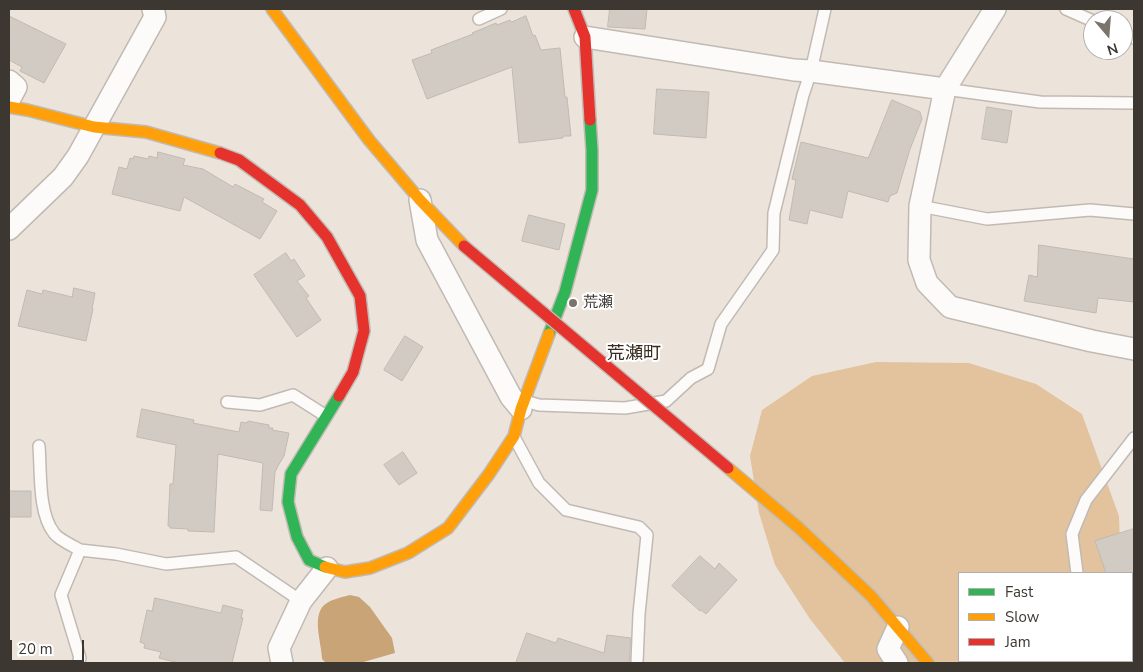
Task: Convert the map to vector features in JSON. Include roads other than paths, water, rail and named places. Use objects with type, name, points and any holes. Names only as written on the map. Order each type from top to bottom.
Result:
[{"type":"street","points":[[9,229],[63,177],[78,156],[155,17],[153,9]]},
{"type":"street","points":[[272,9],[369,140],[420,200],[464,246],[799,528],[871,596],[928,663]]},
{"type":"street","points":[[9,107],[94,127],[146,132],[209,148],[239,160],[300,205],[327,237],[360,296],[364,331],[353,372],[291,474],[288,502],[297,537],[309,560],[327,568],[345,572],[370,568],[408,553],[448,528],[489,474],[514,436],[523,405],[565,292],[592,190],[592,150],[585,37],[574,9]]},
{"type":"street","points":[[995,9],[945,89],[920,206],[919,260],[927,283],[950,307],[1092,341],[1134,349]]},
{"type":"street","points":[[585,37],[794,70],[945,89]]},
{"type":"street","points":[[9,81],[16,87],[9,100]]},
{"type":"street","points":[[420,200],[427,240],[511,396],[523,405]]},
{"type":"street","points":[[282,663],[279,648],[301,601],[327,568]]},
{"type":"street","points":[[897,663],[888,648],[898,627]]},
{"type":"lane","points":[[479,19],[501,9]]},
{"type":"lane","points":[[523,405],[625,408],[666,401],[691,378],[708,369],[721,324],[773,250],[774,213],[802,95],[811,71],[824,9]]},
{"type":"lane","points":[[1066,9],[1083,17]]},
{"type":"lane","points":[[945,89],[1040,102],[1134,103]]},
{"type":"lane","points":[[920,206],[987,219],[1090,210],[1134,214]]},
{"type":"lane","points":[[227,402],[260,405],[292,395],[326,416]]},
{"type":"lane","points":[[514,436],[539,483],[566,510],[639,526],[647,535],[639,614],[637,663]]},
{"type":"lane","points":[[1077,572],[1072,534],[1086,500],[1134,438]]},
{"type":"lane","points":[[39,446],[44,515],[54,534],[80,550],[116,554],[166,564],[236,557],[301,601]]},
{"type":"lane","points":[[78,663],[80,658],[61,595],[80,550]]},
{"type":"place","name":"荒瀬","points":[[573,303]]},
{"type":"district","name":"荒瀬町","points":[[634,355]]}]
